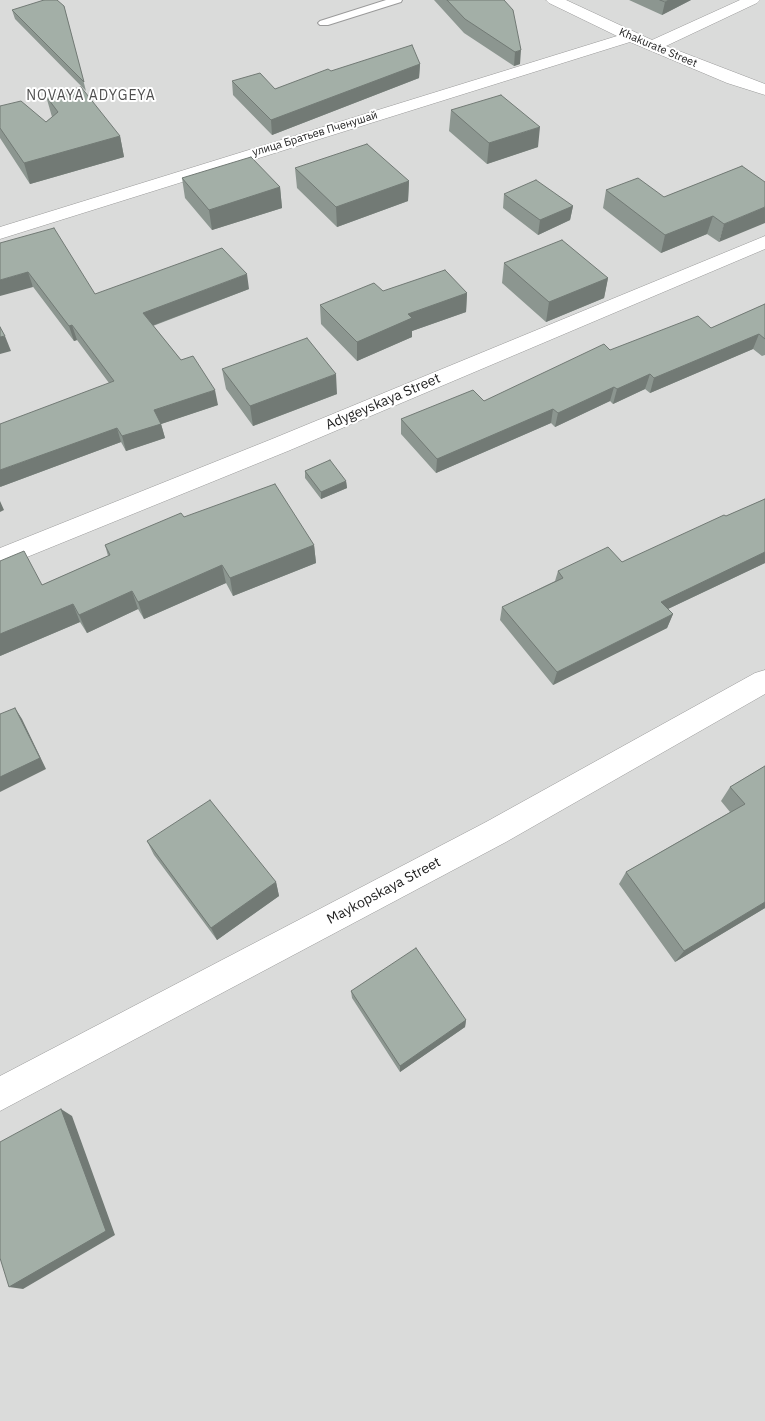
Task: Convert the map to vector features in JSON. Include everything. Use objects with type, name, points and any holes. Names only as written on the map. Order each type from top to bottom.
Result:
[{"type":"street","name":"Khakurate Street","points":[[554,0],[652,46],[765,90]]},
{"type":"street","points":[[652,46],[752,0]]},
{"type":"street","name":"улица Братьев Пченушай","points":[[0,233],[631,37]]},
{"type":"street","name":"Adygeyskaya Street","points":[[0,558],[290,441],[765,242]]},
{"type":"street","name":"Maykopskaya Street","points":[[0,1094],[496,832],[765,681]]},
{"type":"lane","points":[[324,24],[397,0]]},
{"type":"shaded area","points":[[0,0],[765,0],[765,1421],[0,1421]]},
{"type":"building","points":[[44,0],[57,0],[64,6],[84,82],[12,10]]},
{"type":"building","points":[[447,0],[504,0],[513,10],[521,50],[515,52],[465,19]]},
{"type":"building","points":[[412,45],[420,64],[271,120],[232,81],[260,73],[275,89],[328,69],[331,71]]},
{"type":"building","points":[[81,87],[120,136],[24,163],[0,128],[0,106],[21,101],[46,122],[58,112],[46,96]]},
{"type":"building","points":[[501,95],[540,127],[489,143],[451,110]]},
{"type":"building","points":[[367,144],[409,181],[336,207],[295,168]]},
{"type":"building","points":[[251,157],[280,187],[209,210],[182,178]]},
{"type":"building","points":[[742,166],[765,182],[765,207],[724,224],[713,216],[665,235],[606,190],[638,178],[664,197]]},
{"type":"building","points":[[536,180],[573,206],[540,220],[504,194]]},
{"type":"building","points":[[54,228],[95,294],[222,248],[247,274],[143,313],[181,360],[193,356],[215,390],[154,410],[161,424],[122,436],[117,428],[0,470],[0,424],[114,381],[72,325],[69,326],[28,272],[0,280],[0,243]]},
{"type":"building","points":[[562,240],[608,278],[549,302],[504,263]]},
{"type":"building","points":[[445,270],[467,293],[408,314],[412,318],[357,342],[320,305],[374,283],[383,291]]},
{"type":"building","points":[[765,304],[765,339],[759,334],[654,378],[650,374],[617,389],[614,387],[558,413],[553,409],[437,459],[401,419],[473,390],[484,401],[604,344],[610,350],[698,316],[711,328]]},
{"type":"building","points":[[0,327],[5,336],[0,337]]},
{"type":"building","points":[[307,338],[336,374],[250,406],[222,369]]},
{"type":"building","points":[[330,460],[346,481],[321,492],[305,471]]},
{"type":"building","points":[[275,484],[314,545],[230,578],[222,565],[138,602],[132,591],[79,615],[73,604],[0,634],[0,561],[24,551],[42,585],[110,555],[105,545],[181,513],[184,517]]},
{"type":"building","points":[[765,499],[765,552],[661,602],[673,614],[557,672],[502,607],[563,578],[558,571],[608,547],[622,562],[724,515],[726,516]]},
{"type":"building","points":[[15,708],[40,758],[0,777],[0,714]]},
{"type":"building","points":[[765,766],[765,902],[684,951],[626,872],[745,804],[730,787]]},
{"type":"building","points":[[210,800],[276,882],[211,928],[147,841]]},
{"type":"building","points":[[416,948],[466,1020],[400,1066],[351,991]]},
{"type":"building","points":[[61,1109],[106,1231],[9,1287],[0,1258],[0,1142]]},
{"type":"district","name":"NOVAYA ADYGEYA","points":[[91,96]]}]
